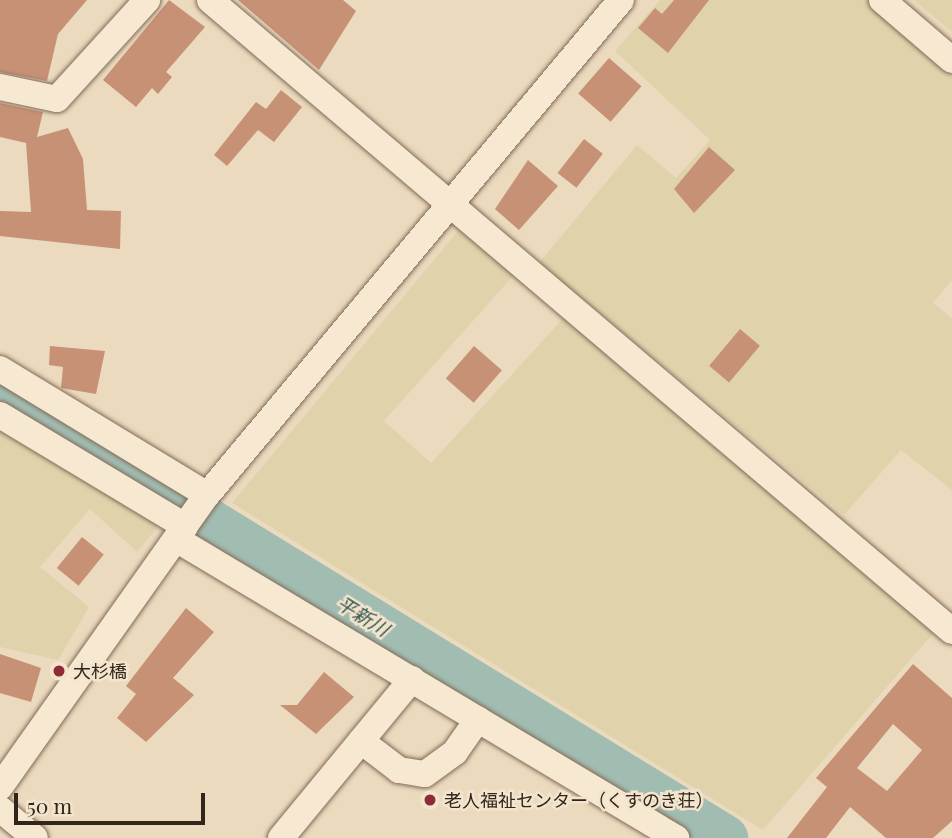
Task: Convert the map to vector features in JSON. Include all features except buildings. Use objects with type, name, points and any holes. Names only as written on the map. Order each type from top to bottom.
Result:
[{"type":"street","points":[[0,87],[57,99],[147,0]]},
{"type":"street","points":[[209,0],[451,202],[952,631]]},
{"type":"street","points":[[0,787],[207,495],[621,0]]},
{"type":"street","points":[[882,0],[952,60]]},
{"type":"street","points":[[0,369],[207,495]]},
{"type":"street","points":[[0,415],[412,679],[676,838]]},
{"type":"street","points":[[281,838],[412,679]]},
{"type":"street","points":[[361,741],[399,770],[425,774],[455,752],[478,719]]},
{"type":"street","points":[[0,808],[35,838]]},
{"type":"shaded area","points":[[660,0],[869,0],[952,73],[952,280],[933,303],[952,318],[952,490],[901,450],[844,515],[539,263],[637,145],[676,178],[710,140],[615,51]]},
{"type":"shaded area","points":[[914,0],[952,0],[952,32]]},
{"type":"shaded area","points":[[462,226],[509,262],[512,277],[384,421],[431,463],[569,312],[937,629],[763,830],[232,503]]},
{"type":"shaded area","points":[[0,424],[152,515],[157,528],[137,552],[90,509],[40,567],[89,607],[58,660],[0,647]]},
{"type":"waterway","name":"平新川","points":[[0,393],[725,838]]},
{"type":"place","name":"大杉橋","points":[[59,671]]},
{"type":"place","name":"老人福祉センター（くすのき荘）","points":[[430,800]]}]
